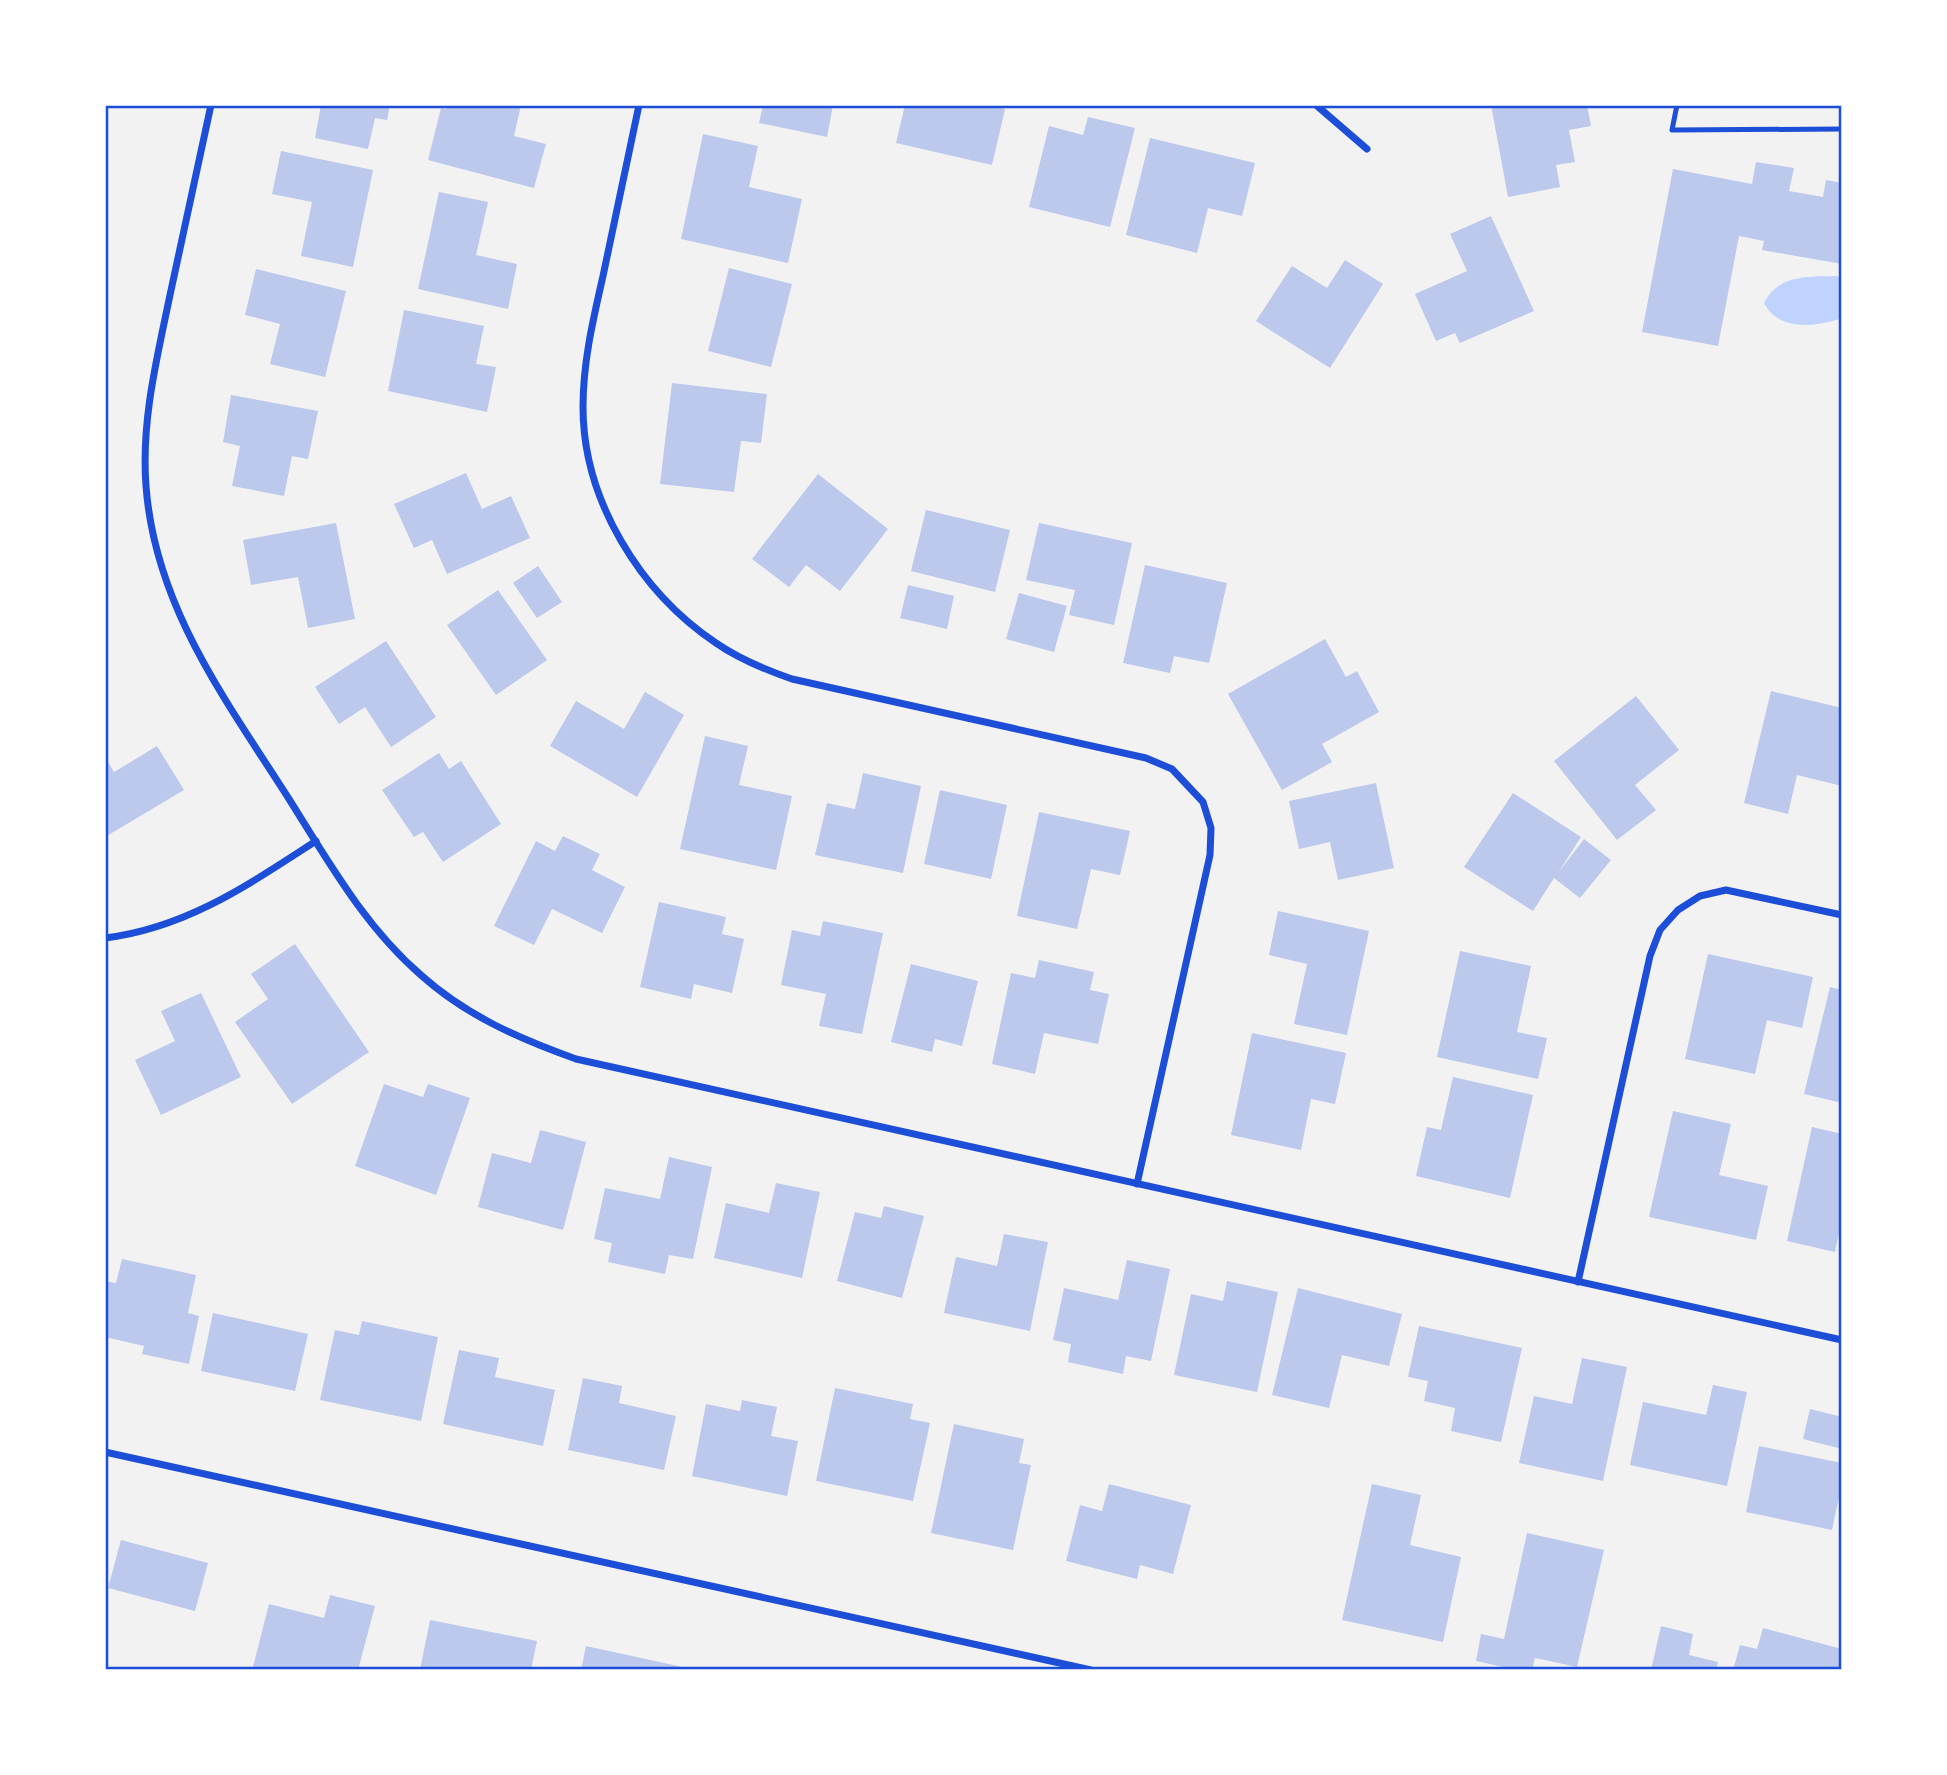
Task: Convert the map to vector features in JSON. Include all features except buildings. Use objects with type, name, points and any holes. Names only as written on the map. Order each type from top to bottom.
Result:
[{"type":"street","points":[[211,105],[154,370],[146,428],[146,487],[155,545],[172,601],[197,654],[345,888],[380,935],[422,976],[469,1012],[521,1039],[576,1059],[1842,1340]]},
{"type":"street","points":[[639,105],[585,359],[582,409],[589,459],[604,507],[626,552],[656,592],[718,645],[763,668],[792,679],[1146,758],[1172,768],[1202,802],[1211,828],[1210,855],[1137,1184]]},
{"type":"street","points":[[1316,105],[1367,149]]},
{"type":"street","points":[[105,938],[131,935],[180,920],[226,898],[316,841]]},
{"type":"street","points":[[1578,1282],[1650,956],[1660,930],[1678,910],[1700,896],[1726,890],[1842,915]]},
{"type":"street","points":[[105,1452],[1091,1670]]},
{"type":"lane","points":[[1677,105],[1672,130],[1842,129]]},
{"type":"water","points":[[1804,277],[1842,278],[1842,318],[1821,324],[1788,323],[1779,319],[1764,303],[1770,294],[1786,282]]}]
